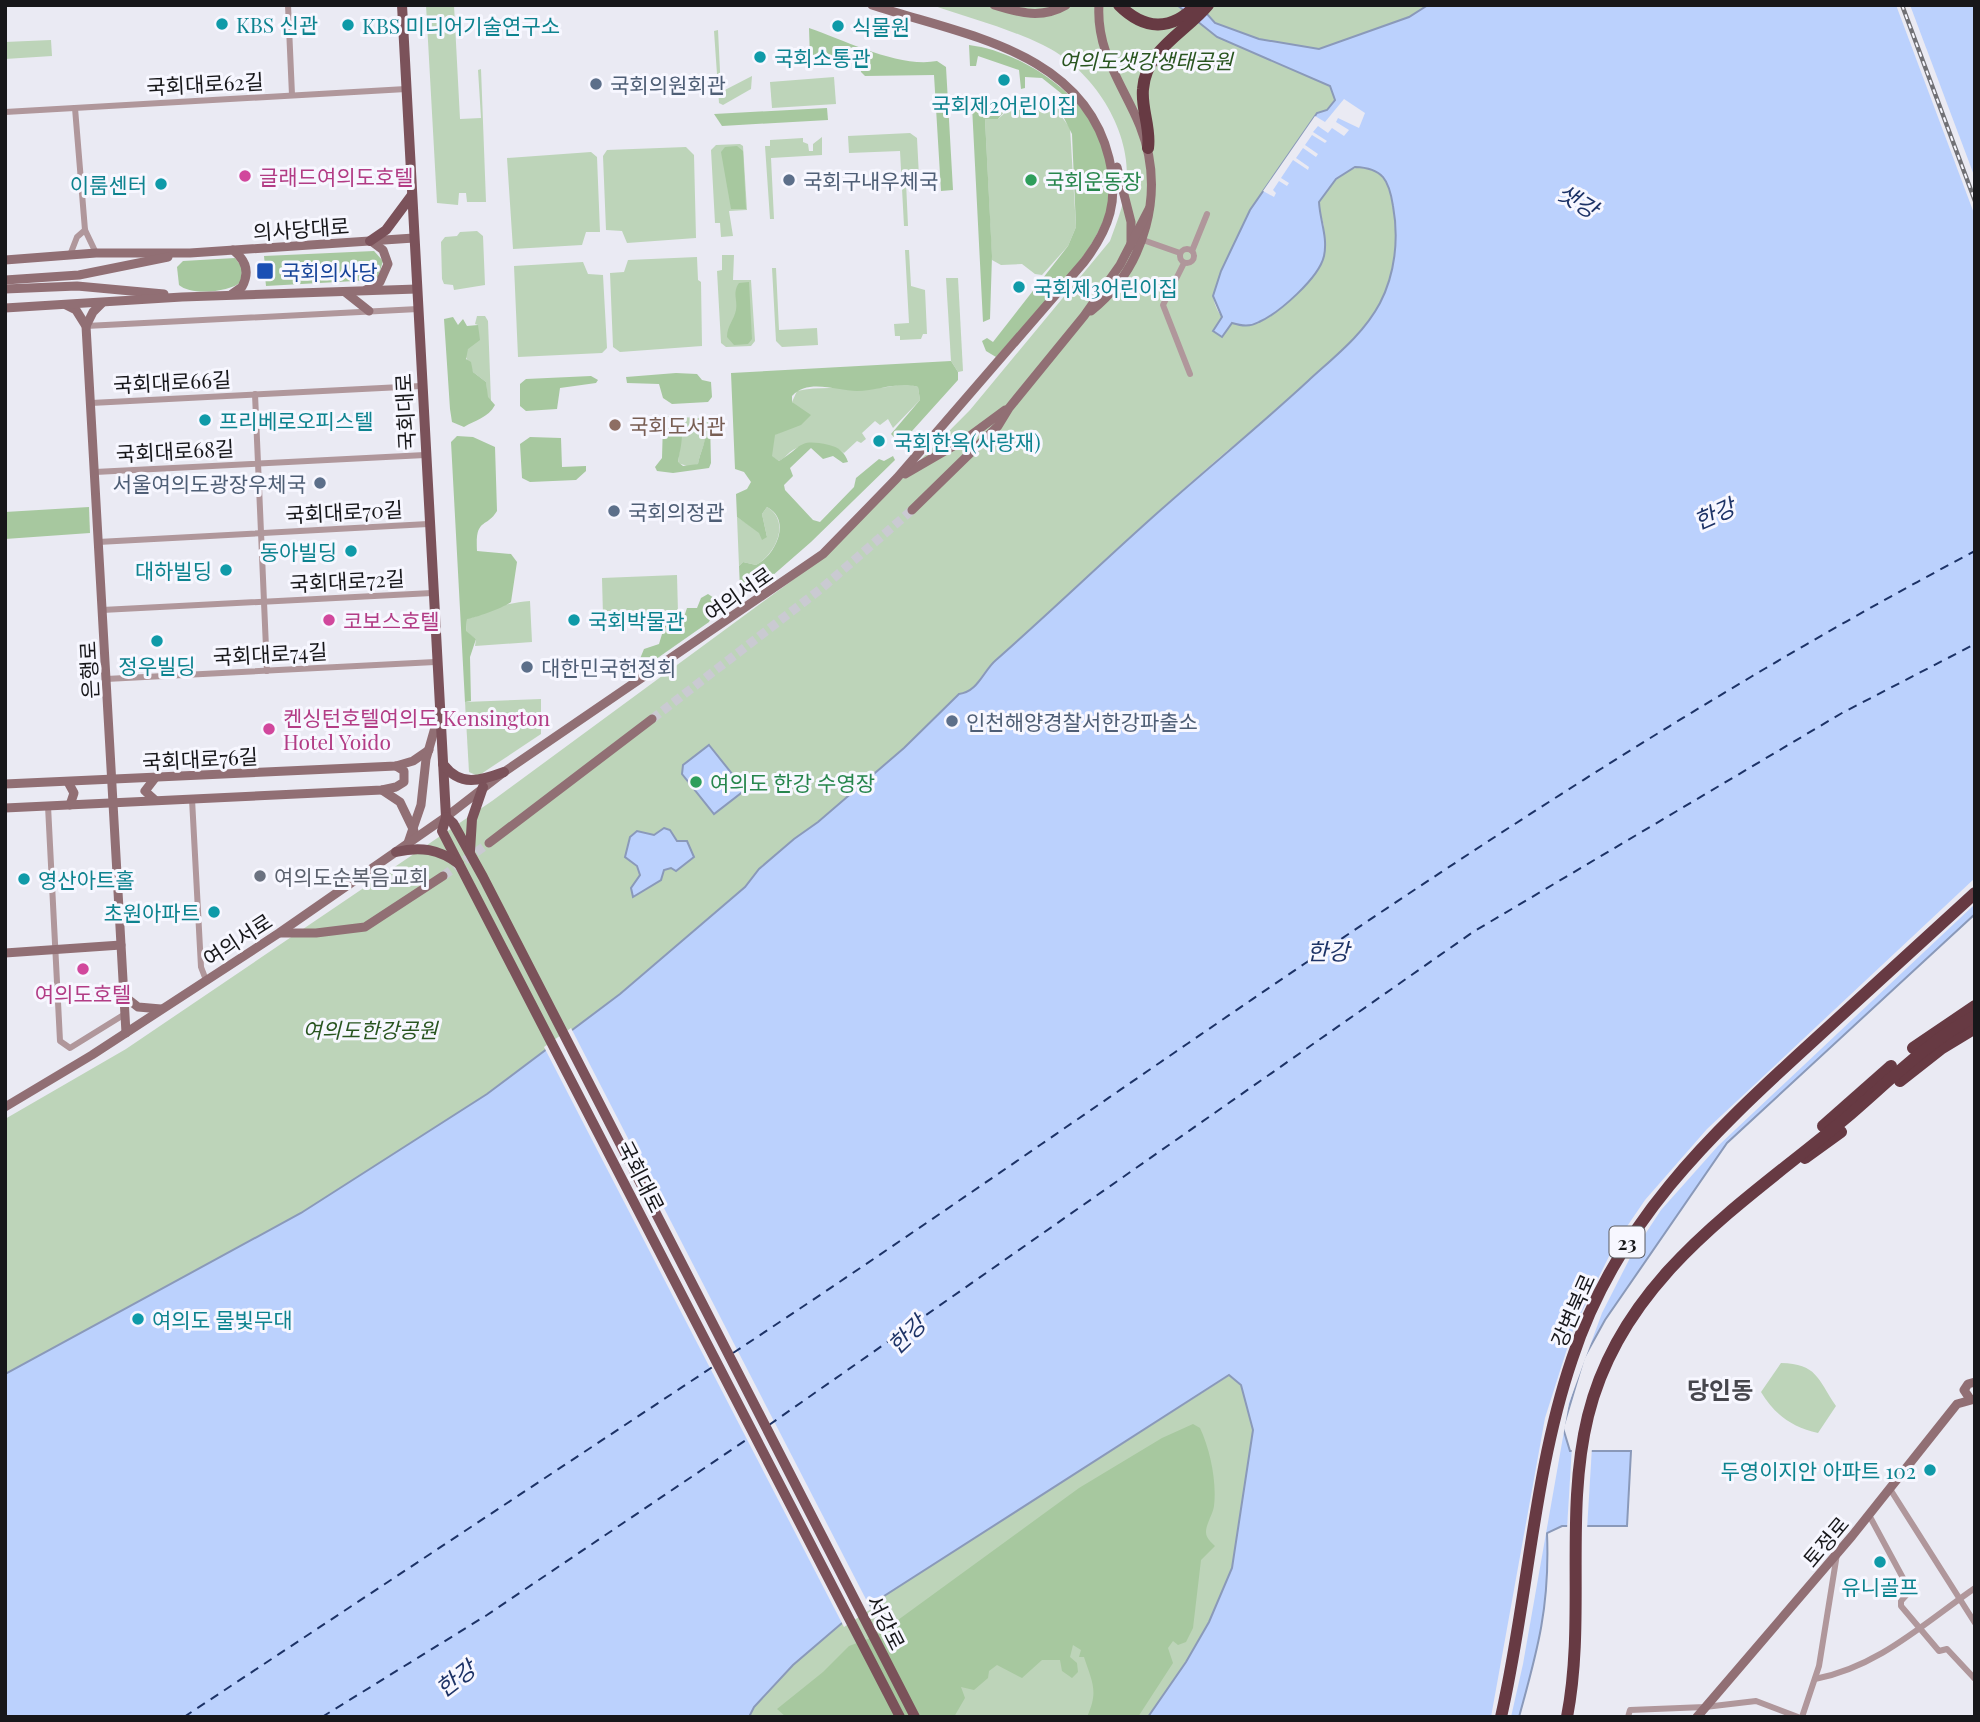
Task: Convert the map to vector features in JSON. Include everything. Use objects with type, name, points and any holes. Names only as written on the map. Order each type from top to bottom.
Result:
[{"type":"highway","points":[[1119,5],[1144,25],[1160,26],[1183,23],[1208,5]]},
{"type":"highway","points":[[1148,148],[1143,87],[1148,70],[1196,5]]},
{"type":"highway","name":"강변북로","points":[[1501,1717],[1558,1407],[1586,1321],[1629,1238],[1660,1194],[1724,1124],[1975,893]]},
{"type":"highway","name":"23","points":[[1766,1182],[1808,1139],[1899,1060],[1940,1027],[1975,1006]]},
{"type":"highway","name":"23","points":[[1567,1717],[1572,1694],[1581,1466],[1588,1416],[1602,1371],[1623,1328],[1649,1290],[1691,1247],[1918,1054],[1975,1017]]},
{"type":"highway","points":[[1766,1182],[1821,1149],[1923,1062],[1975,1028]]},
{"type":"highway","points":[[1572,1694],[1576,1717]]},
{"type":"main road","name":"국회대로","points":[[402,5],[435,662],[446,817],[442,831],[814,1551]]},
{"type":"main road","name":"여의서로","points":[[5,1107],[126,1033],[279,933],[446,817],[504,772],[823,554],[897,478],[1099,243],[1109,223],[1114,200],[1114,177],[1104,137],[1079,95],[1043,65],[1006,48],[872,5]]},
{"type":"main road","points":[[994,5],[1038,15],[1066,5]]},
{"type":"main road","points":[[1084,316],[1094,309],[1122,276],[1146,242],[1153,172],[1148,148],[1103,47],[1098,26],[1099,5]]},
{"type":"main road","points":[[1104,137],[1114,153],[1122,183],[1131,222],[1131,248]]},
{"type":"main road","points":[[365,291],[380,282],[388,264],[383,250],[370,241],[386,230],[412,195]]},
{"type":"main road","points":[[912,510],[987,438],[1084,316],[1131,248],[1149,209]]},
{"type":"main road","name":"의사당대로","points":[[5,260],[96,253],[190,253],[414,238]]},
{"type":"main road","points":[[227,295],[236,292],[246,280],[245,263],[233,250]]},
{"type":"main road","name":"의사당대로","points":[[5,280],[79,275],[190,253]]},
{"type":"main road","points":[[5,289],[77,286],[182,297]]},
{"type":"main road","points":[[5,308],[182,297],[416,289]]},
{"type":"main road","points":[[345,292],[369,312]]},
{"type":"main road","points":[[86,326],[93,312],[102,303]]},
{"type":"main road","points":[[66,305],[76,310],[86,326]]},
{"type":"main road","name":"은행로","points":[[86,326],[126,1033]]},
{"type":"main road","points":[[897,478],[967,438],[1009,408]]},
{"type":"main road","points":[[407,844],[414,831],[421,805],[429,750],[438,717]]},
{"type":"main road","points":[[489,843],[652,719]]},
{"type":"main road","name":"국회대로76길","points":[[5,785],[396,766],[413,761],[429,750]]},
{"type":"main road","points":[[443,764],[453,775],[469,782],[504,772]]},
{"type":"main road","points":[[382,790],[404,782],[404,771],[396,766]]},
{"type":"main road","points":[[156,778],[146,786],[145,791],[151,799],[159,800]]},
{"type":"main road","points":[[68,782],[75,797],[70,805]]},
{"type":"main road","points":[[470,854],[472,819],[484,787]]},
{"type":"main road","points":[[382,790],[400,802],[414,831]]},
{"type":"main road","name":"국회대로76길","points":[[5,808],[382,790]]},
{"type":"main road","name":"국회대로","points":[[446,817],[453,823],[483,877],[826,1545]]},
{"type":"main road","points":[[396,852],[414,848],[431,849],[461,866]]},
{"type":"main road","points":[[279,933],[316,933],[365,927],[443,876]]},
{"type":"main road","points":[[5,953],[121,945]]},
{"type":"main road","points":[[124,996],[138,1007],[163,1009]]},
{"type":"main road","name":"토정로","points":[[1697,1717],[1837,1554],[1957,1404],[1970,1396],[1974,1381]]},
{"type":"main road","name":"서강로","points":[[826,1545],[915,1717]]},
{"type":"main road","name":"서강로","points":[[814,1551],[900,1717]]},
{"type":"street","points":[[288,5],[292,95]]},
{"type":"street","name":"국회대로62길","points":[[5,112],[406,89]]},
{"type":"street","points":[[75,108],[85,228],[96,253]]},
{"type":"street","points":[[1190,374],[1163,305],[1184,262],[1184,251],[1198,234],[1207,214]]},
{"type":"street","points":[[70,255],[77,237],[85,228]]},
{"type":"street","points":[[1146,242],[1184,251],[1193,260],[1184,262]]},
{"type":"street","points":[[86,326],[418,309]]},
{"type":"street","name":"국회대로66길","points":[[91,403],[422,386]]},
{"type":"street","name":"국회대로66길","points":[[255,394],[258,463]]},
{"type":"street","name":"국회대로68길","points":[[94,472],[425,455]]},
{"type":"street","name":"국회대로68길","points":[[258,463],[261,533]]},
{"type":"street","name":"국회대로70길","points":[[99,542],[428,524]]},
{"type":"street","name":"국회대로70길","points":[[261,533],[264,601]]},
{"type":"street","name":"국회대로72길","points":[[102,610],[432,593]]},
{"type":"street","name":"국회대로72길","points":[[264,601],[267,671]]},
{"type":"street","name":"국회대로74길","points":[[106,679],[435,662]]},
{"type":"street","points":[[192,799],[201,967],[206,980]]},
{"type":"street","points":[[48,806],[60,1041],[70,1048],[125,1014]]},
{"type":"street","points":[[1890,1489],[1975,1623]]},
{"type":"street","points":[[1869,1515],[1910,1591],[1901,1606],[1939,1651],[1947,1649],[1975,1679]]},
{"type":"street","points":[[1628,1717],[1630,1710],[1705,1707],[1756,1700],[1800,1717],[1815,1679],[1837,1554]]},
{"type":"street","points":[[1815,1679],[1843,1674],[1922,1629],[1975,1588]]},
{"type":"green space","points":[[426,5],[454,5],[460,119],[481,118],[478,70],[481,69],[486,202],[467,202],[466,193],[459,193],[458,205],[437,203]]},
{"type":"green space","name":"여의도한강공원","points":[[932,5],[1428,5],[1409,17],[1319,49],[1335,100],[1327,110],[1317,113],[1250,210],[1213,296],[1219,312],[1228,321],[1240,324],[1254,322],[1281,307],[1303,287],[1319,248],[1324,227],[1319,211],[1323,191],[1330,182],[1349,170],[1369,168],[1387,179],[1395,228],[1394,261],[1385,293],[1377,308],[1346,348],[1326,368],[1178,494],[1057,608],[997,659],[973,687],[959,694],[904,748],[759,869],[745,887],[620,994],[487,1094],[301,1213],[5,1374],[5,1119],[126,1049],[492,801],[824,557],[970,410],[1110,241],[1127,183],[1125,154],[1113,116],[1090,82],[1076,67],[1043,45]]},
{"type":"green space","points":[[809,28],[890,57],[906,61],[937,61],[946,67],[953,190],[941,191],[934,75],[865,76],[861,72],[860,60],[850,51],[834,58],[810,59]]},
{"type":"green space","points":[[718,30],[721,92],[752,76],[751,89],[723,105],[719,103],[714,31]]},
{"type":"green space","points":[[51,40],[52,56],[5,59],[5,42]]},
{"type":"green space","points":[[969,45],[999,52],[1028,65],[1056,84],[1080,106],[1098,133],[1109,162],[1111,192],[1102,224],[1092,242],[1054,294],[996,357],[986,351],[982,341],[987,338],[993,342],[1068,246],[1076,227],[1072,134],[1064,118],[1051,106],[1059,109],[1067,98],[1042,78],[1025,77],[1025,88],[1021,89],[1019,70],[978,56],[976,66],[970,66]]},
{"type":"green space","points":[[834,77],[836,104],[772,108],[770,82]]},
{"type":"green space","points":[[1037,100],[1048,105],[1030,101],[1008,107],[998,119],[985,119],[992,256],[990,319],[983,322],[972,106]]},
{"type":"green space","name":"국회운동장","points":[[1036,101],[1055,108],[1070,128],[1076,227],[1068,246],[1042,275],[1035,274],[1022,264],[1001,265],[992,260],[985,119],[998,119],[1015,104]]},
{"type":"green space","points":[[827,108],[828,120],[722,126],[714,114]]},
{"type":"green space","points":[[910,133],[917,138],[919,177],[906,182],[908,226],[904,226],[900,151],[849,153],[848,136]]},
{"type":"green space","points":[[822,137],[822,155],[771,158],[774,219],[770,219],[765,146],[770,146],[770,140],[803,138],[809,151],[813,151],[813,144]]},
{"type":"green space","points":[[716,145],[743,146],[747,210],[729,211],[733,236],[721,237],[720,223],[715,223],[711,150]]},
{"type":"green space","points":[[737,146],[743,151],[746,209],[731,209],[721,152],[725,147]]},
{"type":"green space","points":[[686,147],[694,155],[696,238],[627,243],[622,231],[606,230],[603,156],[607,150]]},
{"type":"green space","points":[[591,152],[597,157],[600,232],[586,232],[582,245],[513,249],[507,158]]},
{"type":"green space","points":[[477,231],[483,236],[485,285],[454,290],[453,285],[444,284],[442,279],[441,242],[445,237],[457,236],[460,232]]},
{"type":"green space","points":[[905,250],[909,250],[911,286],[925,290],[927,334],[923,334],[921,339],[900,340],[900,336],[895,336],[894,324],[909,323]]},
{"type":"green space","points":[[374,251],[383,261],[378,277],[373,280],[266,286],[265,276],[274,276],[274,265],[265,266],[264,256]]},
{"type":"green space","points":[[722,255],[734,255],[733,280],[751,280],[755,341],[751,346],[726,347],[721,343],[717,271],[722,270]]},
{"type":"green space","points":[[697,257],[698,280],[701,282],[702,346],[620,352],[613,347],[610,273],[624,272],[628,260]]},
{"type":"green space","points":[[235,258],[242,267],[241,282],[236,285],[201,292],[179,285],[177,267],[183,261]]},
{"type":"green space","points":[[583,262],[588,274],[603,275],[607,348],[602,353],[518,357],[514,266]]},
{"type":"green space","points":[[772,268],[776,268],[779,330],[817,328],[818,345],[782,347],[776,341]]},
{"type":"green space","points":[[946,278],[958,278],[963,371],[958,372],[951,361]]},
{"type":"green space","points":[[749,282],[752,339],[748,344],[734,345],[727,337],[736,310],[736,290],[739,283]]},
{"type":"green space","points":[[477,316],[485,316],[488,321],[491,401],[487,397],[486,382],[473,372],[465,355],[478,325],[475,324]]},
{"type":"green space","points":[[453,317],[458,325],[463,319],[467,326],[478,325],[480,340],[468,349],[466,359],[471,362],[473,372],[486,382],[488,397],[495,405],[485,416],[464,427],[452,422],[450,409],[444,319]]},
{"type":"green space","points":[[951,361],[958,372],[958,380],[903,441],[891,434],[920,400],[918,387],[903,385],[857,391],[815,387],[806,388],[792,396],[792,402],[811,415],[801,425],[775,435],[772,456],[779,461],[805,443],[819,443],[838,449],[848,462],[843,463],[833,456],[823,459],[811,448],[790,468],[793,476],[784,485],[785,490],[813,520],[820,522],[854,487],[856,478],[879,459],[884,461],[893,456],[895,460],[811,542],[756,590],[743,592],[740,588],[739,566],[743,562],[756,565],[770,554],[780,528],[775,513],[767,507],[762,514],[767,537],[762,540],[759,533],[737,517],[736,494],[747,489],[751,482],[744,472],[735,469],[731,373]]},
{"type":"green space","points":[[697,374],[702,380],[711,382],[712,397],[708,402],[672,404],[663,398],[659,384],[627,383],[626,377]]},
{"type":"green space","points":[[591,376],[598,380],[596,383],[560,388],[557,409],[526,411],[520,406],[520,384],[526,379]]},
{"type":"green space","points":[[905,383],[918,387],[920,400],[893,428],[888,419],[880,425],[875,421],[862,433],[866,439],[861,443],[857,441],[844,453],[826,445],[812,444],[798,447],[779,461],[771,456],[774,435],[786,430],[798,408],[792,402],[797,391],[878,388]]},
{"type":"green space","points":[[666,416],[678,417],[682,440],[678,462],[683,466],[698,464],[705,437],[698,421],[706,417],[710,421],[709,468],[673,473],[657,471],[655,467],[662,458],[663,423]]},
{"type":"green space","points":[[678,417],[701,418],[699,421],[705,432],[698,464],[690,467],[678,463],[682,428]]},
{"type":"green space","points":[[457,436],[473,437],[495,447],[497,511],[480,528],[477,551],[511,554],[517,562],[511,602],[467,619],[466,631],[476,639],[470,657],[471,701],[465,702],[451,442]]},
{"type":"green space","points":[[530,437],[561,438],[562,467],[586,466],[586,471],[576,480],[530,482],[522,478],[520,444]]},
{"type":"green space","points":[[89,507],[90,533],[5,539],[5,512]]},
{"type":"green space","points":[[767,507],[778,520],[775,546],[756,565],[743,562],[739,566],[737,517],[767,537],[762,514]]},
{"type":"green space","points":[[677,575],[678,613],[603,616],[602,578]]},
{"type":"green space","points":[[708,594],[714,598],[714,610],[709,622],[629,678],[624,676],[637,666],[644,649],[659,644],[666,621],[683,620],[687,608],[697,608],[701,598]]},
{"type":"green space","points":[[530,601],[532,642],[475,646],[476,639],[466,632],[467,618],[500,606]]},
{"type":"green space","points":[[541,699],[541,734],[478,776],[469,772],[465,702]]},
{"type":"green space","points":[[1781,1363],[1802,1366],[1815,1374],[1836,1406],[1818,1433],[1785,1419],[1761,1392]]},
{"type":"green space","points":[[1230,1375],[1238,1380],[1243,1390],[1253,1430],[1232,1568],[1209,1622],[1186,1662],[1148,1717],[749,1717],[754,1707],[793,1665],[842,1623]]},
{"type":"green space","points":[[1193,1424],[1200,1428],[1212,1466],[1214,1506],[1206,1532],[1215,1546],[1201,1560],[1193,1628],[1186,1642],[1178,1645],[1173,1641],[1168,1648],[1173,1663],[1138,1717],[1087,1717],[1093,1700],[1092,1680],[1084,1657],[1079,1657],[1081,1650],[1073,1645],[1070,1657],[1077,1663],[1078,1672],[1072,1678],[1062,1671],[1060,1660],[1042,1660],[1022,1678],[997,1665],[989,1671],[988,1678],[974,1690],[961,1687],[965,1698],[954,1717],[786,1717],[777,1709],[823,1672],[849,1646],[876,1636],[1079,1488],[1162,1438]]},
{"type":"water","name":"한강","points":[[1177,5],[1199,5],[1215,23],[1259,39],[1319,49],[1409,17],[1428,5],[1975,5],[1975,914],[1727,1143],[1605,1320],[1584,1358],[1563,1428],[1570,1451],[1631,1451],[1627,1526],[1562,1526],[1547,1533],[1547,1583],[1541,1626],[1519,1717],[1148,1717],[1186,1662],[1209,1622],[1232,1568],[1253,1430],[1241,1385],[1229,1375],[842,1623],[793,1665],[754,1707],[749,1717],[5,1717],[5,1374],[301,1213],[487,1094],[620,994],[745,887],[759,869],[904,748],[959,694],[976,685],[996,660],[1338,354],[1373,315],[1385,292],[1392,268],[1395,218],[1387,182],[1372,170],[1355,167],[1336,179],[1319,202],[1324,256],[1321,265],[1307,284],[1287,303],[1259,322],[1246,326],[1232,323],[1222,337],[1213,331],[1222,317],[1213,296],[1221,271],[1250,210],[1317,113],[1327,110],[1335,100],[1330,86],[1217,37]]},
{"type":"water","points":[[709,745],[745,790],[714,814],[682,774],[683,765]]},
{"type":"water","points":[[664,828],[670,830],[677,841],[687,841],[694,857],[676,871],[671,868],[664,870],[661,880],[633,897],[631,888],[640,875],[637,866],[625,857],[630,837],[637,831],[654,835]]},
{"type":"pier","points":[[1896,5],[1910,5],[1975,178],[1975,216]]},
{"type":"pier","points":[[1344,99],[1365,113],[1359,128],[1338,118],[1336,122],[1349,130],[1344,136],[1332,128],[1328,133],[1318,126],[1313,132],[1327,141],[1325,143],[1312,135],[1305,145],[1318,154],[1316,157],[1303,148],[1296,158],[1309,167],[1308,170],[1293,160],[1281,178],[1289,183],[1287,186],[1279,181],[1273,190],[1276,193],[1274,197],[1263,191],[1315,116],[1325,122]]},
{"type":"pier","points":[[1975,878],[1975,904],[1718,1146],[1661,1210],[1632,1254],[1602,1313],[1569,1403],[1523,1664],[1511,1717],[1491,1717],[1545,1418],[1573,1330],[1615,1244],[1645,1200],[1707,1129]]},
{"type":"pier","points":[[571,1028],[871,1609],[844,1627],[544,1047]]},
{"type":"pier","points":[[1572,1446],[1592,1447],[1587,1530],[1567,1529]]},
{"type":"ferry route","points":[[733,1353],[1499,834],[1655,735],[1813,640],[1975,551]]},
{"type":"ferry route","points":[[769,1425],[1473,932],[1842,713],[1975,644]]},
{"type":"ferry route","points":[[184,1717],[714,1366]]},
{"type":"ferry route","points":[[322,1717],[487,1615],[749,1438]]},
{"type":"tunnel","points":[[652,719],[822,588],[912,510]]},
{"type":"tunnel","points":[[443,876],[489,843]]},
{"type":"railway","points":[[1902,5],[1975,201]]},
{"type":"place","name":"KBS 신관","points":[[222,24]]},
{"type":"place","name":"KBS 미디어기술연구소","points":[[348,25]]},
{"type":"place","name":"식물원","points":[[838,26]]},
{"type":"place","name":"국회소통관","points":[[760,57]]},
{"type":"place","name":"국회제2어린이집","points":[[1004,80]]},
{"type":"place","name":"국회의원회관","points":[[596,84]]},
{"type":"place","name":"글래드여의도호텔","points":[[245,176]]},
{"type":"place","name":"국회구내우체국","points":[[789,180]]},
{"type":"place","name":"국회운동장","points":[[1031,180]]},
{"type":"place","name":"이룸센터","points":[[161,184]]},
{"type":"place","name":"국회의사당","points":[[265,271]]},
{"type":"place","name":"국회제3어린이집","points":[[1019,287]]},
{"type":"place","name":"프리베로오피스텔","points":[[205,420]]},
{"type":"place","name":"국회도서관","points":[[615,425]]},
{"type":"place","name":"국회한옥(사랑재)","points":[[879,441]]},
{"type":"place","name":"서울여의도광장우체국","points":[[320,483]]},
{"type":"place","name":"국회의정관","points":[[614,511]]},
{"type":"place","name":"동아빌딩","points":[[351,551]]},
{"type":"place","name":"대하빌딩","points":[[226,570]]},
{"type":"place","name":"코보스호텔","points":[[329,620]]},
{"type":"place","name":"국회박물관","points":[[574,620]]},
{"type":"place","name":"정우빌딩","points":[[157,641]]},
{"type":"place","name":"대한민국헌정회","points":[[527,667]]},
{"type":"place","name":"인천해양경찰서한강파출소","points":[[952,721]]},
{"type":"place","name":"켄싱턴호텔여의도 Kensington Hotel Yoido","points":[[269,729]]},
{"type":"place","name":"여의도 한강 수영장","points":[[696,782]]},
{"type":"place","name":"여의도순복음교회","points":[[260,876]]},
{"type":"place","name":"영산아트홀","points":[[24,879]]},
{"type":"place","name":"초원아파트","points":[[214,912]]},
{"type":"place","name":"여의도호텔","points":[[83,969]]},
{"type":"place","name":"여의도 물빛무대","points":[[138,1319]]},
{"type":"place","name":"두영이지안 아파트 102","points":[[1930,1470]]},
{"type":"place","name":"유니골프","points":[[1880,1562]]},
{"type":"district","name":"당인동","points":[[1720,1389]]},
{"type":"park label","name":"여의도샛강생태공원","points":[[1146,60]]},
{"type":"water label","name":"샛강","points":[[1578,200]]}]
